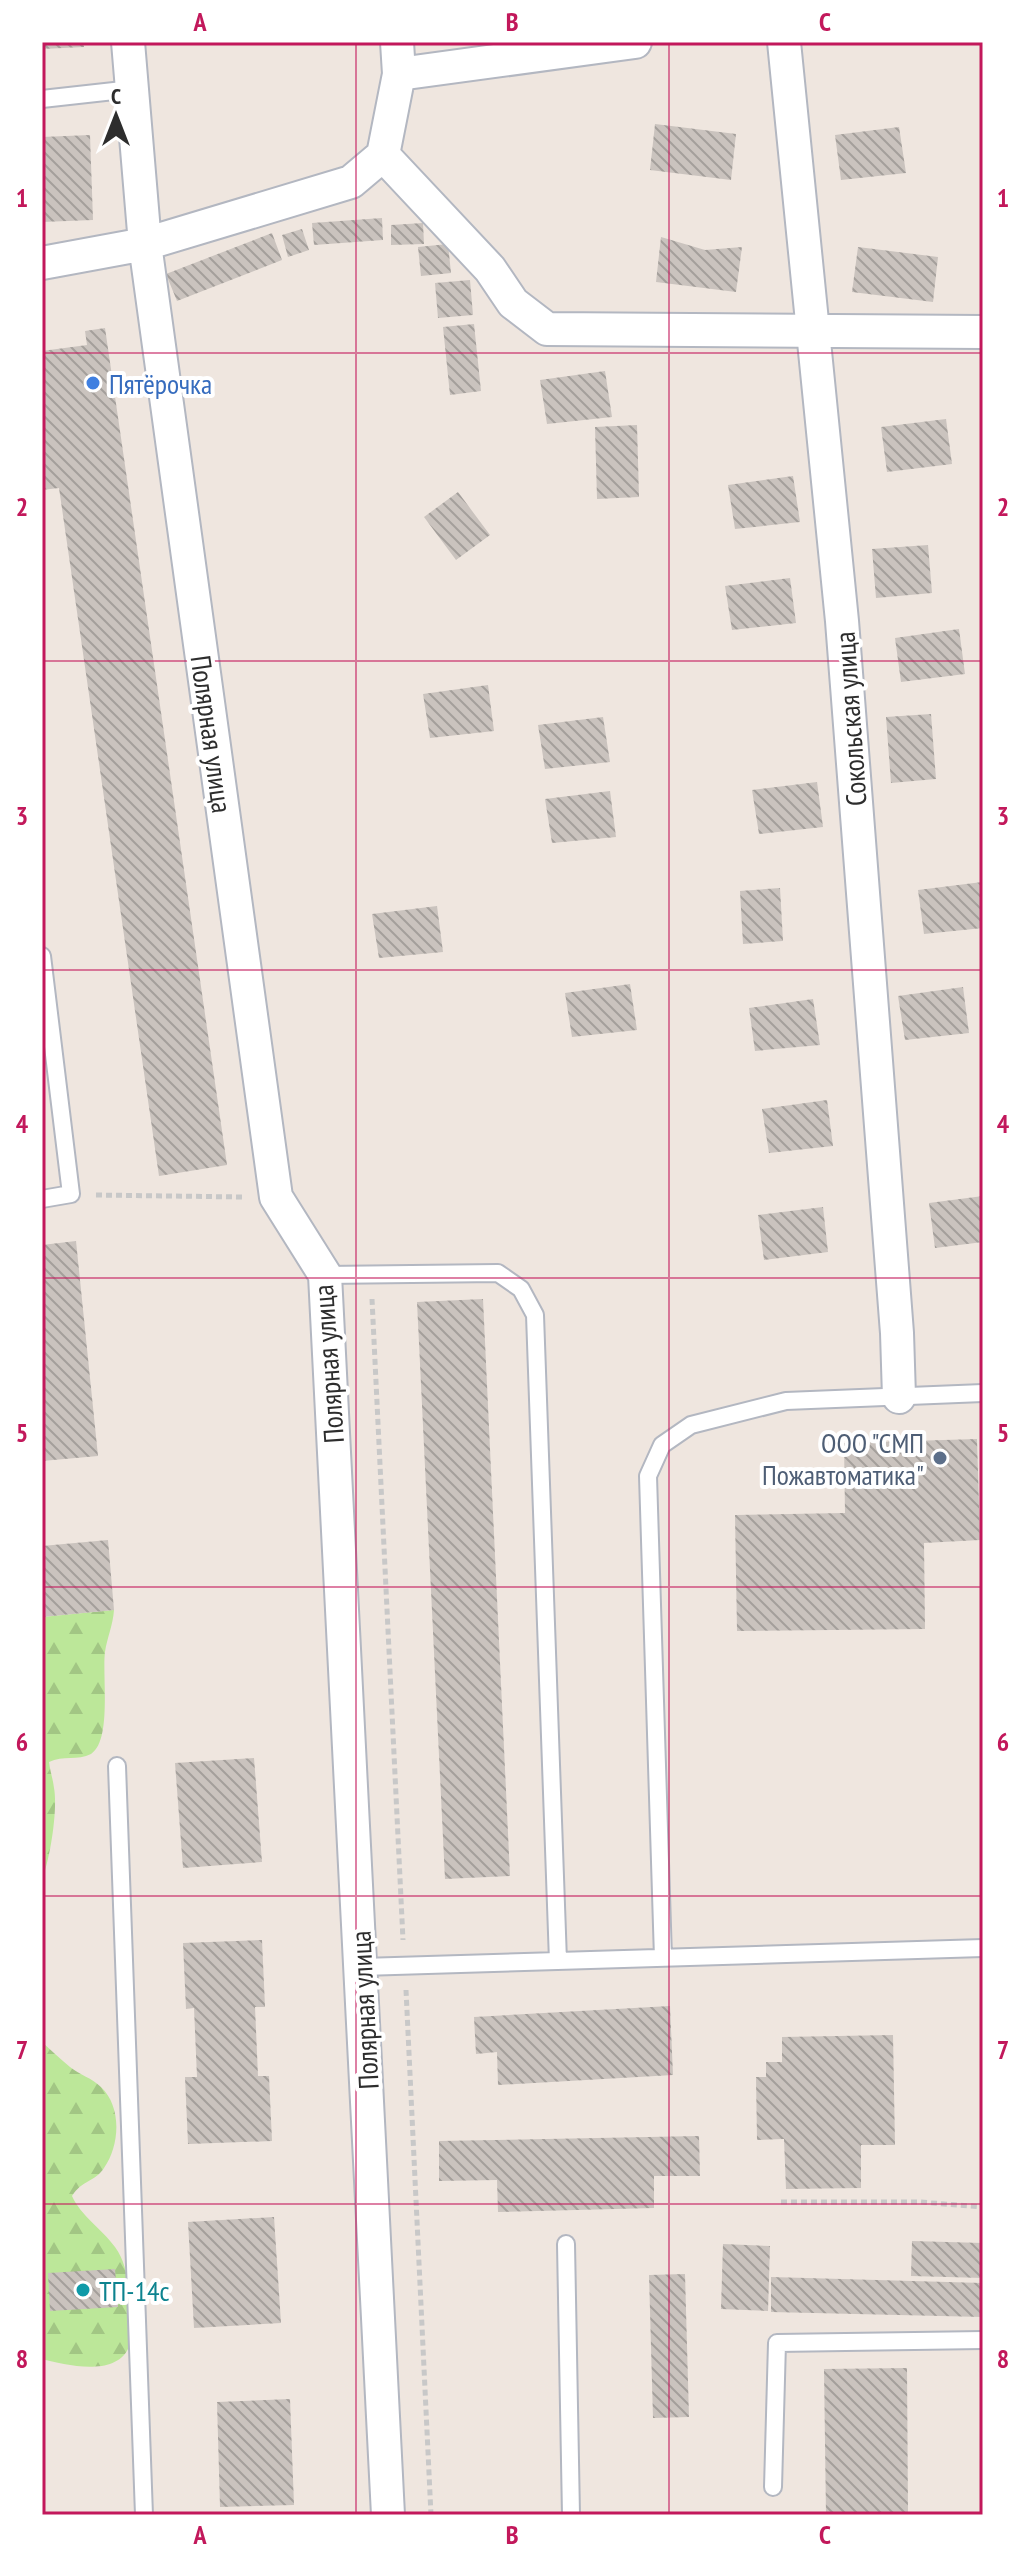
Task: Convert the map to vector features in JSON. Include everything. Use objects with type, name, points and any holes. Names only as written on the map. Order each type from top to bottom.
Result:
[{"type":"street","name":"Полярная улица","points":[[128,42],[145,244],[276,1197],[325,1275],[388,2515]]},
{"type":"street","points":[[42,263],[145,244],[351,182],[383,155],[398,58],[635,42]]},
{"type":"street","name":"Сокольская улица","points":[[784,42],[845,653],[897,1333],[899,1397]]},
{"type":"street","points":[[383,155],[490,269],[513,303],[547,329],[983,332]]},
{"type":"lane","points":[[42,99],[132,89]]},
{"type":"lane","points":[[42,956],[71,1194],[42,1199]]},
{"type":"lane","points":[[325,1275],[498,1273],[521,1289],[535,1315],[558,1961]]},
{"type":"lane","points":[[663,1958],[648,1476],[662,1445],[691,1425],[786,1401],[983,1393]]},
{"type":"lane","points":[[117,1766],[144,2515]]},
{"type":"lane","points":[[362,1967],[983,1948]]},
{"type":"lane","points":[[566,2244],[571,2515]]},
{"type":"lane","points":[[773,2487],[777,2343],[983,2340]]},
{"type":"path","points":[[71,1194],[276,1197]]},
{"type":"path","points":[[371,1274],[431,2515]]},
{"type":"path","points":[[781,2202],[920,2202],[983,2207]]},
{"type":"green space","points":[[114,1610],[105,1652],[104,1722],[98,1747],[86,1756],[49,1762],[55,1808],[42,1879],[42,1617]]},
{"type":"green space","points":[[42,2042],[70,2067],[101,2087],[113,2105],[115,2115],[116,2138],[109,2159],[97,2176],[72,2196],[115,2247],[127,2275],[130,2344],[121,2358],[101,2366],[76,2366],[42,2359]]},
{"type":"building","points":[[42,42],[84,42],[84,47],[42,49]]},
{"type":"building","points":[[655,124],[736,134],[731,180],[650,170]]},
{"type":"building","points":[[899,127],[906,173],[841,180],[835,135]]},
{"type":"building","points":[[90,135],[93,220],[42,222],[42,137]]},
{"type":"building","points":[[382,218],[383,240],[314,245],[312,223]]},
{"type":"building","points":[[423,223],[424,244],[391,245],[391,225]]},
{"type":"building","points":[[302,229],[309,250],[288,257],[282,235]]},
{"type":"building","points":[[272,233],[282,260],[177,301],[166,274]]},
{"type":"building","points":[[661,237],[705,250],[742,247],[736,292],[656,282]]},
{"type":"building","points":[[448,244],[451,273],[421,276],[418,247]]},
{"type":"building","points":[[858,247],[938,257],[933,302],[852,292]]},
{"type":"building","points":[[470,280],[473,315],[438,318],[435,283]]},
{"type":"building","points":[[474,324],[481,391],[450,395],[443,327]]},
{"type":"building","points":[[105,328],[227,1165],[159,1176],[59,488],[42,490],[42,351],[87,345],[85,331]]},
{"type":"building","points":[[605,371],[612,417],[547,424],[540,380]]},
{"type":"building","points":[[946,419],[952,464],[887,472],[881,427]]},
{"type":"building","points":[[637,425],[639,497],[597,499],[595,427]]},
{"type":"building","points":[[793,476],[800,522],[735,529],[728,485]]},
{"type":"building","points":[[458,492],[490,535],[456,560],[424,517]]},
{"type":"building","points":[[928,545],[932,593],[876,598],[872,549]]},
{"type":"building","points":[[790,578],[796,623],[732,630],[725,586]]},
{"type":"building","points":[[959,629],[965,674],[901,682],[895,638]]},
{"type":"building","points":[[488,685],[494,731],[430,738],[423,694]]},
{"type":"building","points":[[931,714],[936,779],[891,783],[886,717]]},
{"type":"building","points":[[603,717],[610,762],[545,769],[538,725]]},
{"type":"building","points":[[817,782],[823,827],[759,834],[752,790]]},
{"type":"building","points":[[610,791],[616,837],[552,843],[545,799]]},
{"type":"building","points":[[982,882],[983,928],[924,934],[918,890]]},
{"type":"building","points":[[780,888],[783,941],[743,944],[740,891]]},
{"type":"building","points":[[437,906],[443,952],[379,958],[372,914]]},
{"type":"building","points":[[630,984],[637,1030],[572,1037],[565,993]]},
{"type":"building","points":[[963,987],[969,1033],[905,1040],[898,996]]},
{"type":"building","points":[[813,999],[820,1045],[755,1051],[749,1008]]},
{"type":"building","points":[[827,1100],[833,1146],[769,1153],[762,1109]]},
{"type":"building","points":[[983,1196],[983,1242],[935,1248],[929,1203]]},
{"type":"building","points":[[823,1207],[828,1252],[764,1260],[758,1215]]},
{"type":"building","points":[[76,1241],[98,1456],[42,1461],[42,1245]]},
{"type":"building","points":[[483,1299],[510,1876],[445,1879],[417,1302]]},
{"type":"building","points":[[977,1439],[980,1540],[924,1543],[925,1629],[737,1631],[735,1515],[845,1513],[844,1443]]},
{"type":"building","points":[[108,1540],[114,1610],[42,1617],[42,1546]]},
{"type":"building","points":[[254,1758],[262,1862],[183,1868],[175,1763]]},
{"type":"building","points":[[262,1940],[265,2007],[255,2007],[258,2076],[269,2076],[272,2141],[188,2144],[185,2077],[197,2077],[194,2008],[186,2009],[183,1943]]},
{"type":"building","points":[[670,2006],[673,2075],[498,2085],[497,2052],[476,2054],[474,2017]]},
{"type":"building","points":[[893,2035],[895,2145],[861,2145],[861,2188],[786,2189],[784,2139],[757,2140],[756,2077],[766,2077],[766,2062],[782,2062],[782,2037]]},
{"type":"building","points":[[699,2136],[700,2176],[654,2176],[654,2208],[498,2212],[497,2180],[439,2181],[439,2141]]},
{"type":"building","points":[[274,2217],[281,2323],[194,2328],[188,2222]]},
{"type":"building","points":[[912,2241],[983,2243],[983,2278],[911,2276]]},
{"type":"building","points":[[723,2244],[770,2246],[768,2311],[721,2309]]},
{"type":"building","name":"ТП-14с","points":[[115,2269],[118,2307],[50,2311],[48,2273]]},
{"type":"building","points":[[685,2274],[689,2417],[653,2418],[649,2275]]},
{"type":"building","points":[[771,2277],[983,2283],[983,2317],[771,2312]]},
{"type":"building","points":[[907,2368],[908,2515],[826,2515],[824,2369]]},
{"type":"building","points":[[290,2399],[294,2505],[220,2507],[217,2402]]},
{"type":"place","name":"Пятёрочка","points":[[93,383]]},
{"type":"place","name":"ООО \"СМП Пожавтоматика\"","points":[[940,1458]]},
{"type":"place","name":"ТП-14с","points":[[83,2290]]}]
